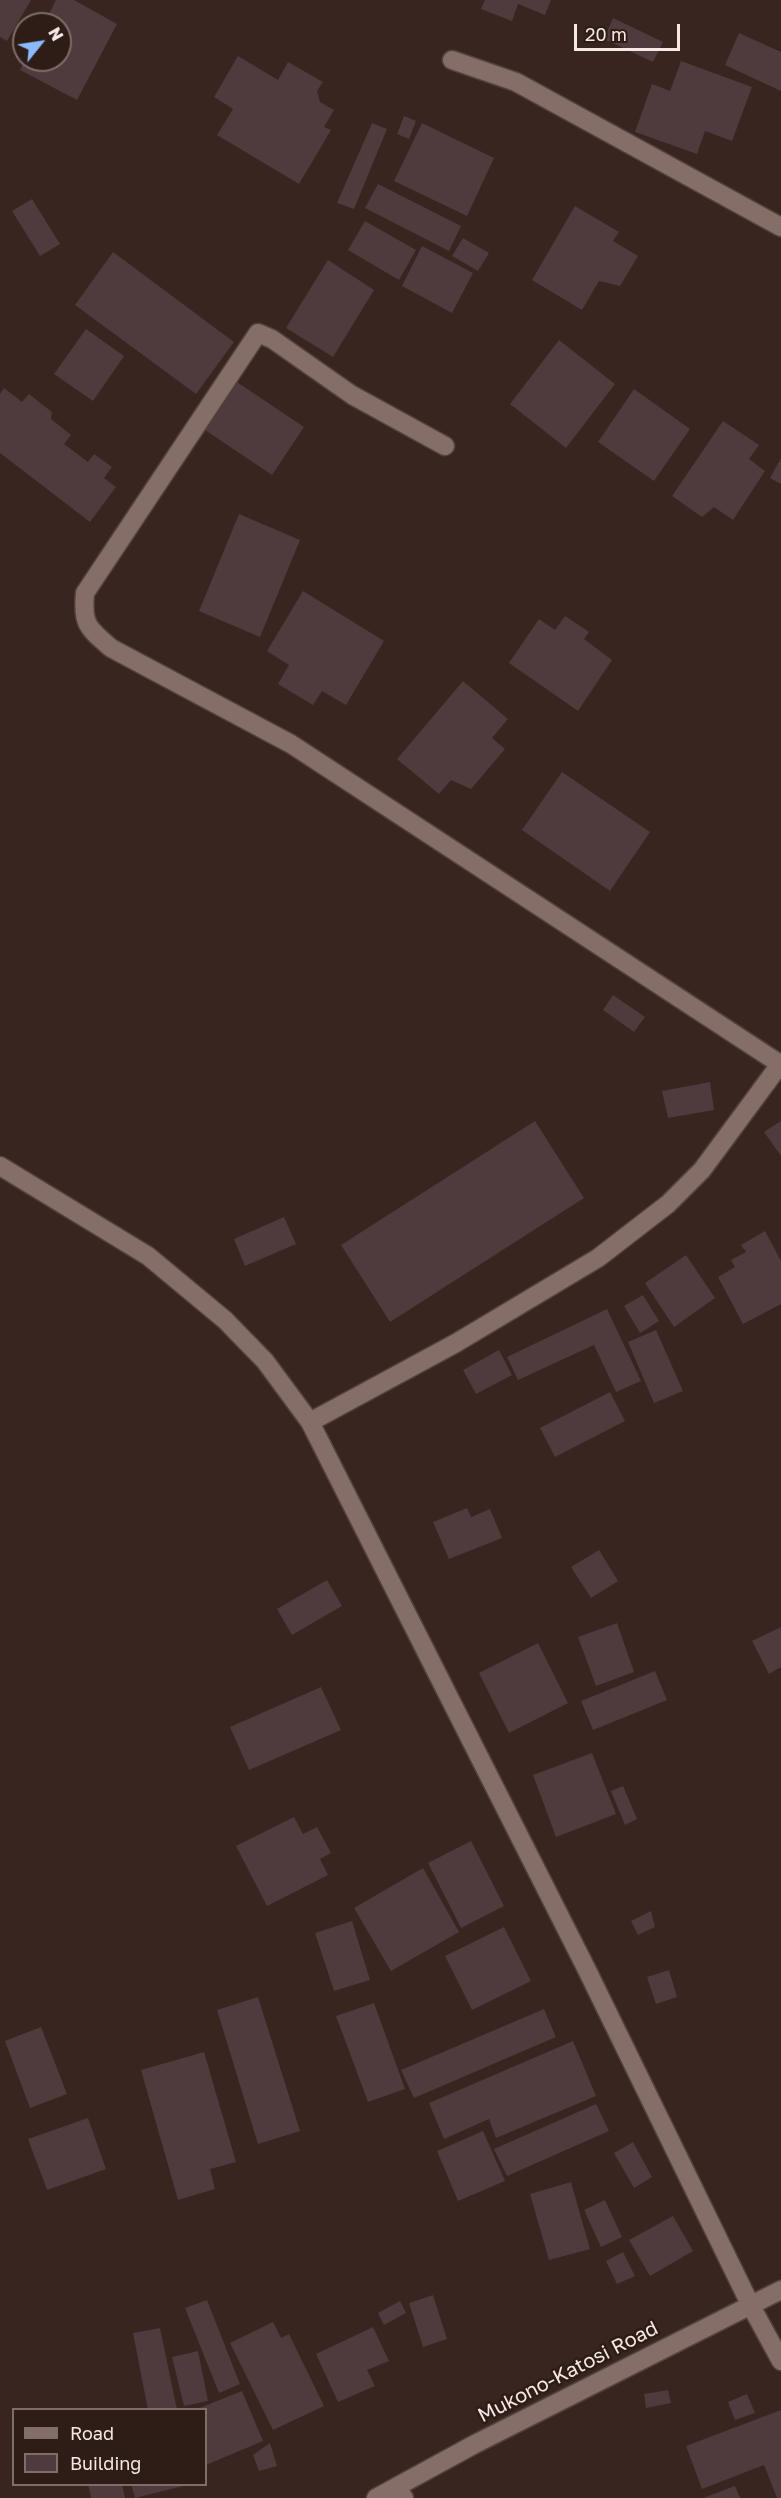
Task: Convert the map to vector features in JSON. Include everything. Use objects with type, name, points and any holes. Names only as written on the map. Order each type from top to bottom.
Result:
[{"type":"street","points":[[452,60],[516,82],[781,227]]},
{"type":"street","points":[[310,1422],[456,1343],[598,1258],[668,1204],[702,1170],[781,1064],[291,744],[111,648],[92,632],[83,615],[85,594],[258,333],[272,339],[352,395],[445,446]]},
{"type":"street","points":[[0,1167],[148,1256],[225,1320],[257,1353],[310,1422],[581,1960],[751,2306],[781,2361]]},
{"type":"street","name":"Mukono-Katosi Road","points":[[376,2498],[400,2492],[475,2444],[781,2290]]},
{"type":"building","points":[[0,0],[31,0],[24,12],[12,12],[12,32],[7,41],[0,37]]},
{"type":"building","points":[[56,0],[74,0],[117,24],[77,100],[24,72],[72,72],[72,12],[50,12]]},
{"type":"building","points":[[485,0],[551,0],[545,15],[518,4],[512,21],[481,9]]},
{"type":"building","points":[[613,18],[663,42],[653,62],[604,39]]},
{"type":"building","points":[[739,33],[781,52],[781,91],[725,65]]},
{"type":"building","points":[[238,56],[278,80],[288,62],[323,82],[317,91],[320,102],[334,110],[324,127],[331,130],[299,184],[217,135],[233,109],[214,97]]},
{"type":"building","points":[[681,61],[752,87],[732,141],[705,131],[697,154],[635,132],[652,84],[670,91]]},
{"type":"building","points":[[404,116],[416,121],[409,139],[397,134]]},
{"type":"building","points":[[372,123],[387,129],[354,209],[337,203]]},
{"type":"building","points":[[422,123],[494,158],[467,216],[394,181]]},
{"type":"building","points":[[378,184],[461,226],[449,251],[365,208]]},
{"type":"building","points":[[32,199],[60,244],[40,256],[12,211]]},
{"type":"building","points":[[575,206],[619,232],[613,241],[638,256],[620,286],[599,281],[582,310],[532,280]]},
{"type":"building","points":[[365,221],[416,250],[399,280],[348,250]]},
{"type":"building","points":[[463,238],[489,253],[478,271],[452,256]]},
{"type":"building","points":[[422,246],[473,273],[452,313],[402,286]]},
{"type":"building","points":[[113,252],[234,342],[196,394],[75,305]]},
{"type":"building","points":[[328,260],[374,290],[333,357],[286,328]]},
{"type":"building","points":[[86,329],[124,356],[93,401],[54,374]]},
{"type":"building","points":[[559,340],[615,384],[566,448],[510,404]]},
{"type":"building","points":[[234,380],[304,427],[272,475],[202,428]]},
{"type":"building","points":[[4,388],[22,402],[29,394],[52,412],[51,419],[71,435],[64,444],[88,462],[94,454],[112,467],[104,478],[116,487],[90,522],[0,453],[0,394]]},
{"type":"building","points":[[634,389],[690,429],[654,481],[598,442]]},
{"type":"building","points":[[723,421],[759,445],[749,459],[765,471],[733,520],[714,507],[702,517],[672,496]]},
{"type":"building","points":[[781,458],[781,484],[770,478]]},
{"type":"building","points":[[239,514],[300,540],[260,637],[199,611]]},
{"type":"building","points":[[303,591],[384,641],[346,705],[322,691],[313,705],[278,684],[289,665],[267,651]]},
{"type":"building","points":[[565,616],[589,632],[584,639],[612,660],[578,711],[509,663],[539,619],[555,630]]},
{"type":"building","points":[[463,681],[508,719],[492,738],[505,749],[471,789],[451,780],[439,794],[397,759]]},
{"type":"building","points":[[562,772],[650,832],[610,891],[522,830]]},
{"type":"building","points":[[613,995],[645,1017],[634,1032],[603,1010]]},
{"type":"building","points":[[710,1082],[714,1110],[668,1118],[662,1091]]},
{"type":"building","points":[[535,1121],[584,1198],[390,1322],[341,1245]]},
{"type":"building","points":[[781,1121],[781,1156],[764,1132]]},
{"type":"building","points":[[284,1217],[296,1244],[245,1266],[234,1239]]},
{"type":"building","points":[[765,1231],[781,1261],[781,1304],[743,1324],[718,1277],[735,1267],[731,1260],[746,1252],[741,1245]]},
{"type":"building","points":[[686,1255],[715,1298],[674,1327],[645,1283]]},
{"type":"building","points":[[643,1295],[659,1321],[640,1333],[624,1306]]},
{"type":"building","points":[[607,1309],[641,1381],[616,1392],[594,1345],[518,1380],[507,1357]]},
{"type":"building","points":[[656,1330],[683,1391],[654,1403],[628,1342]]},
{"type":"building","points":[[499,1350],[512,1375],[476,1394],[463,1370]]},
{"type":"building","points":[[610,1392],[625,1421],[555,1457],[540,1428]]},
{"type":"building","points":[[467,1508],[471,1517],[490,1509],[502,1538],[449,1559],[433,1522]]},
{"type":"building","points":[[599,1550],[618,1581],[591,1598],[571,1567]]},
{"type":"building","points":[[327,1580],[342,1606],[292,1635],[277,1609]]},
{"type":"building","points":[[617,1623],[634,1672],[596,1686],[578,1637]]},
{"type":"building","points":[[781,1627],[781,1667],[769,1674],[752,1641]]},
{"type":"building","points":[[538,1643],[568,1703],[509,1733],[479,1673]]},
{"type":"building","points":[[655,1671],[667,1700],[593,1730],[581,1701]]},
{"type":"building","points":[[321,1687],[341,1730],[249,1770],[230,1727]]},
{"type":"building","points":[[592,1753],[616,1814],[556,1837],[533,1775]]},
{"type":"building","points":[[623,1786],[637,1819],[625,1825],[611,1791]]},
{"type":"building","points":[[294,1817],[303,1834],[317,1827],[331,1853],[320,1859],[328,1875],[267,1906],[236,1846]]},
{"type":"building","points":[[471,1841],[504,1906],[461,1928],[428,1863]]},
{"type":"building","points":[[423,1868],[459,1932],[391,1971],[354,1908]]},
{"type":"building","points":[[651,1911],[655,1927],[638,1935],[631,1921]]},
{"type":"building","points":[[352,1921],[370,1980],[334,1991],[315,1933]]},
{"type":"building","points":[[504,1927],[531,1981],[472,2010],[445,1956]]},
{"type":"building","points":[[669,1970],[677,1997],[656,2004],[647,1977]]},
{"type":"building","points":[[258,1997],[300,2131],[258,2144],[217,2010]]},
{"type":"building","points":[[374,2003],[405,2089],[368,2102],[336,2016]]},
{"type":"building","points":[[544,2009],[556,2037],[414,2098],[401,2070]]},
{"type":"building","points":[[41,2027],[67,2094],[30,2108],[5,2041]]},
{"type":"building","points":[[573,2041],[596,2096],[496,2138],[489,2119],[444,2139],[429,2103]]},
{"type":"building","points":[[204,2052],[236,2162],[210,2169],[215,2189],[178,2200],[141,2070]]},
{"type":"building","points":[[596,2104],[609,2131],[507,2176],[494,2149]]},
{"type":"building","points":[[88,2118],[106,2169],[47,2190],[28,2139]]},
{"type":"building","points":[[483,2131],[505,2181],[458,2201],[437,2151]]},
{"type":"building","points":[[633,2142],[652,2177],[634,2188],[614,2153]]},
{"type":"building","points":[[571,2182],[590,2249],[549,2260],[530,2194]]},
{"type":"building","points":[[605,2200],[622,2237],[601,2247],[584,2210]]},
{"type":"building","points":[[673,2216],[693,2251],[650,2276],[629,2240]]},
{"type":"building","points":[[623,2252],[635,2276],[617,2284],[606,2261]]},
{"type":"building","points":[[433,2295],[447,2339],[423,2347],[409,2303]]},
{"type":"building","points":[[207,2300],[240,2384],[219,2393],[185,2308]]},
{"type":"building","points":[[400,2301],[406,2313],[384,2325],[378,2313]]},
{"type":"building","points":[[273,2322],[281,2338],[289,2334],[324,2406],[273,2430],[230,2343]]},
{"type":"building","points":[[373,2327],[389,2361],[367,2370],[375,2386],[338,2402],[316,2354]]},
{"type":"building","points":[[160,2328],[177,2408],[148,2408],[133,2333]]},
{"type":"building","points":[[198,2351],[208,2401],[184,2406],[172,2357]]},
{"type":"building","points":[[668,2390],[671,2403],[646,2408],[644,2394]]},
{"type":"building","points":[[242,2391],[263,2441],[207,2465],[207,2408],[200,2408]]},
{"type":"building","points":[[747,2394],[755,2413],[735,2420],[728,2402]]},
{"type":"building","points":[[781,2410],[781,2498],[777,2498],[764,2465],[702,2489],[686,2446]]},
{"type":"building","points":[[270,2443],[277,2466],[259,2471],[253,2455]]},
{"type":"building","points":[[88,2486],[122,2486],[125,2498],[91,2498]]},
{"type":"building","points":[[132,2486],[183,2486],[135,2498]]},
{"type":"building","points":[[735,2486],[740,2498],[703,2498]]}]
